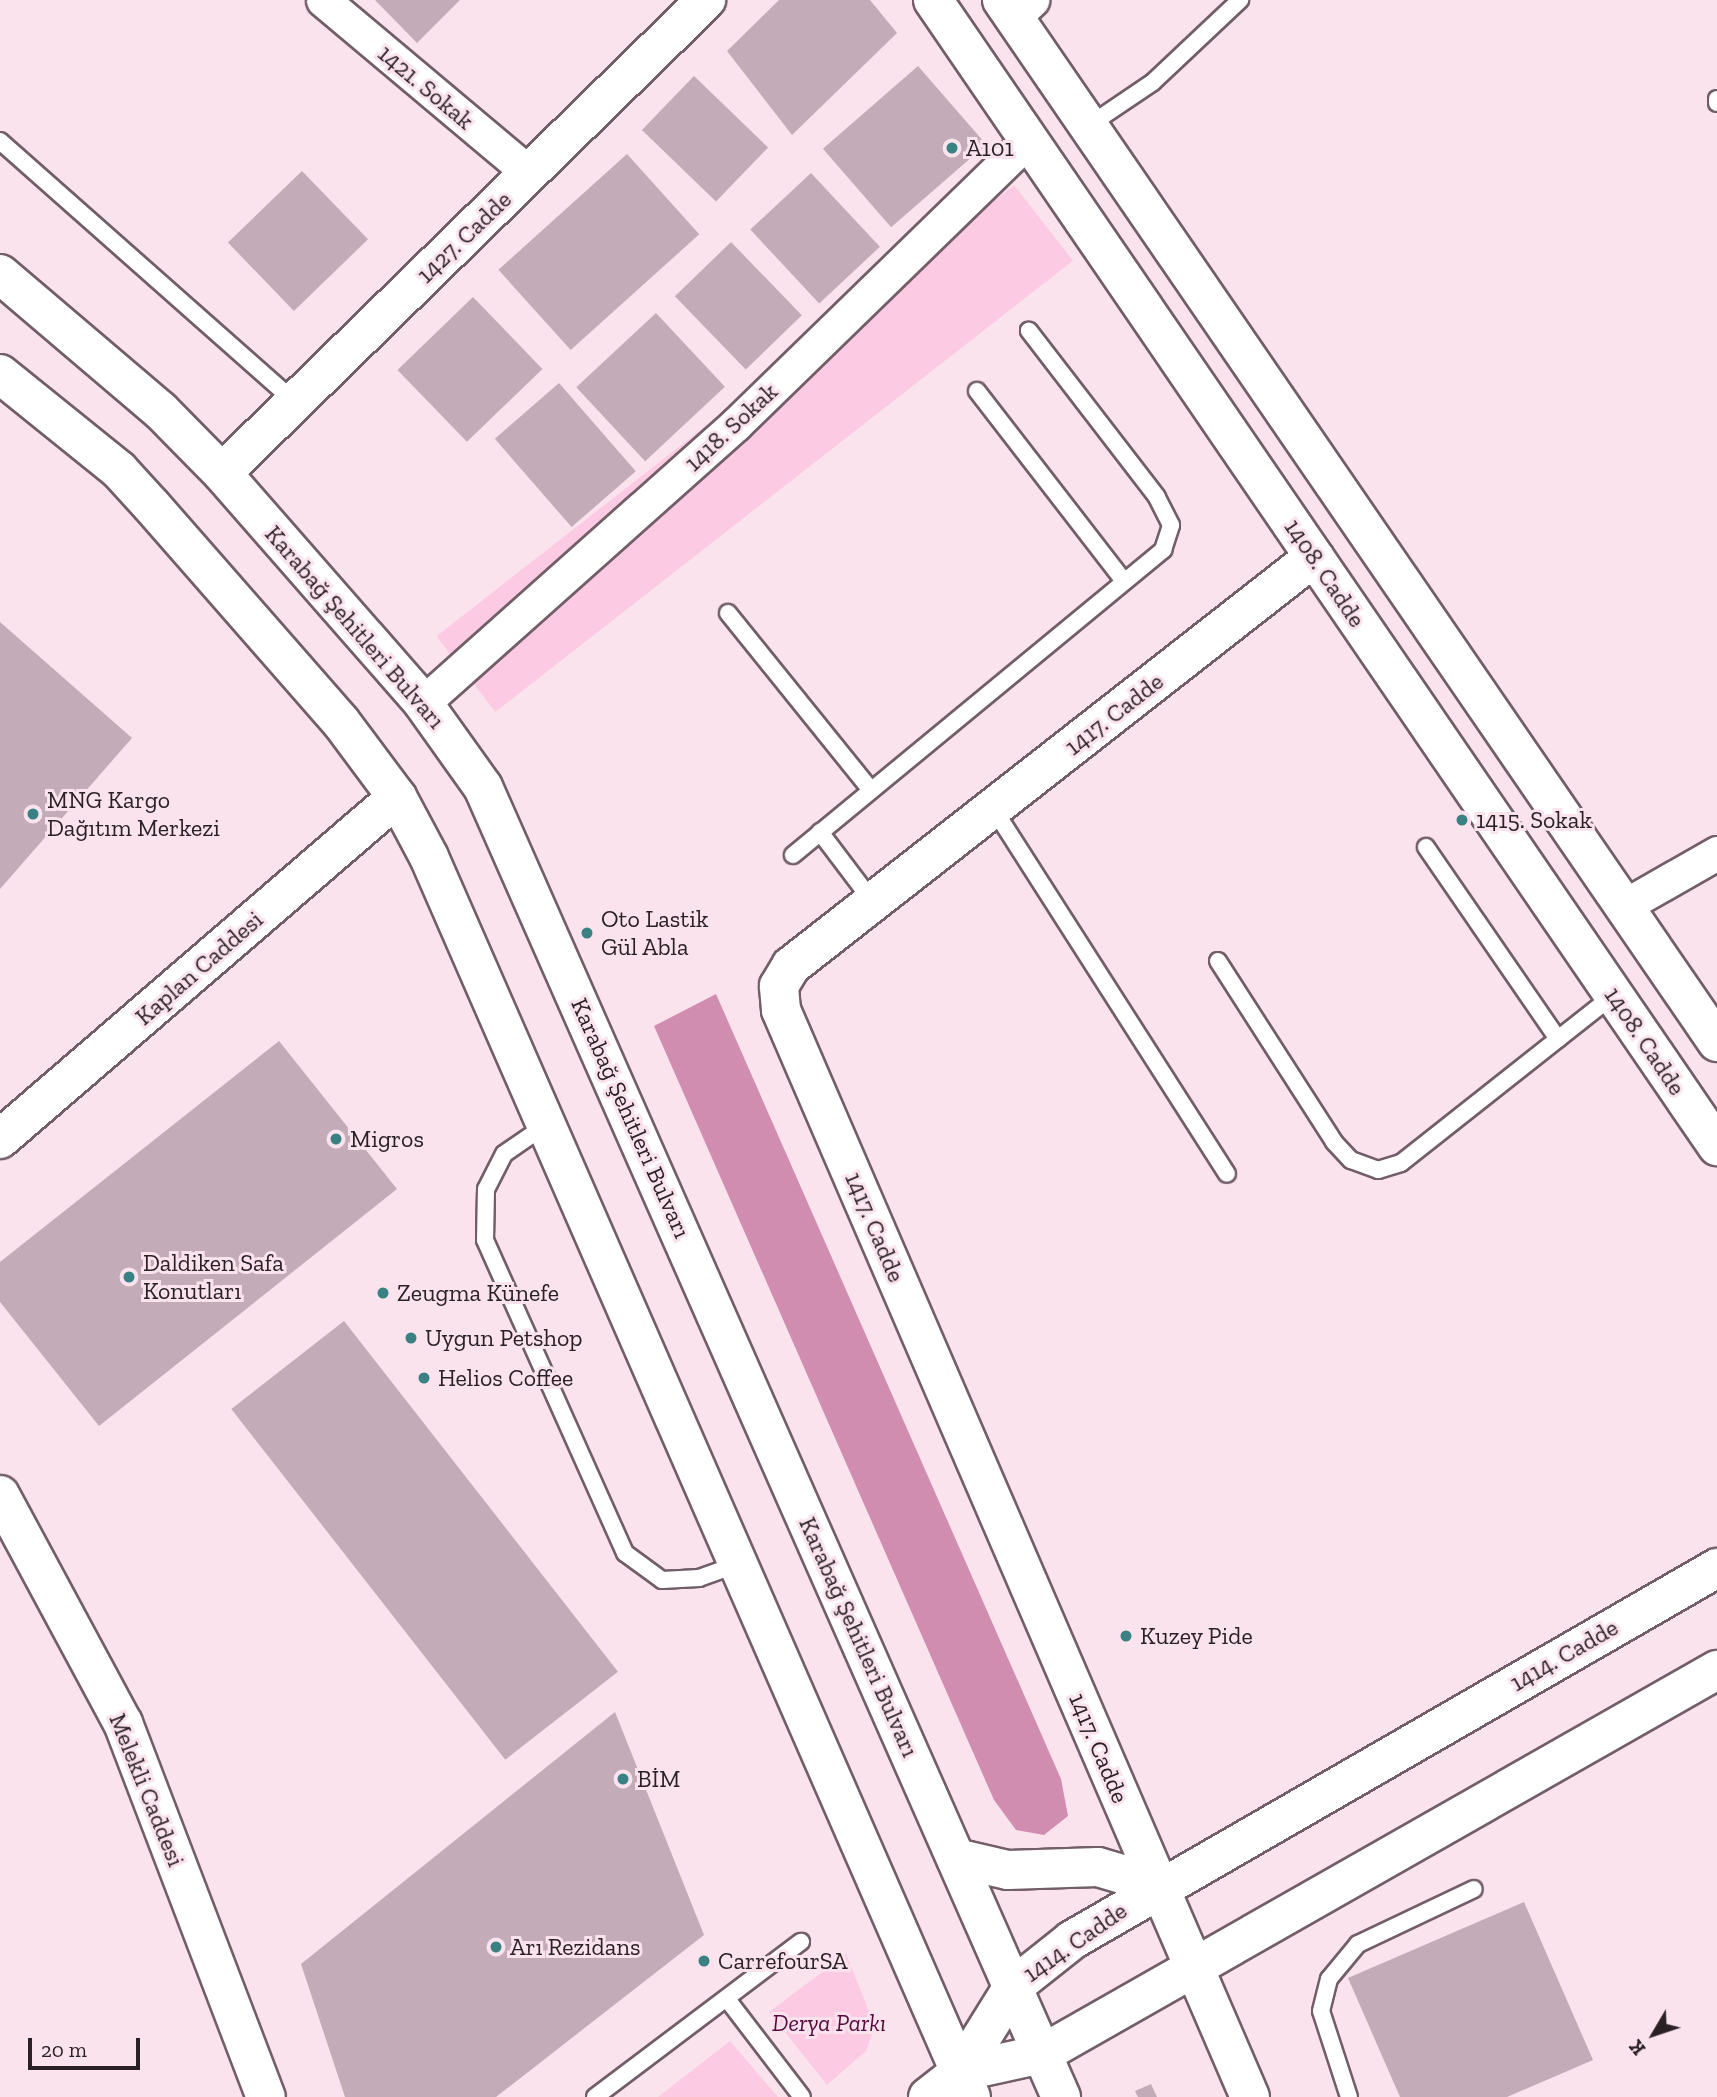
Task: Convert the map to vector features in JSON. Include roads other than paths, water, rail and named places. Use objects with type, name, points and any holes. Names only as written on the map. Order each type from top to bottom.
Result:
[{"type":"main road","name":"1427. Cadde","points":[[222,473],[706,0]]},
{"type":"main road","name":"1408. Cadde","points":[[933,0],[1717,1146]]},
{"type":"main road","points":[[1016,6],[1088,126],[1717,1042]]},
{"type":"main road","name":"Karabağ Şehitleri Bulvarı","points":[[0,274],[161,411],[222,473],[424,703],[500,821],[1061,2097]]},
{"type":"main road","points":[[0,374],[119,470],[341,722],[397,797],[546,1125],[966,2085]]},
{"type":"main road","name":"1417. Cadde","points":[[1250,2097],[781,1010],[779,986],[791,966],[1314,557]]},
{"type":"main road","name":"Kaplan Caddesi","points":[[0,1139],[397,797]]},
{"type":"main road","name":"Melekli Caddesi","points":[[0,1495],[123,1723],[266,2097]]},
{"type":"main road","name":"1414. Cadde","points":[[966,2085],[1013,1987],[1072,1940],[1159,1885],[1717,1568]]},
{"type":"main road","points":[[928,2097],[966,2085],[1042,2054],[1717,1670]]},
{"type":"main road","points":[[956,1858],[1008,1870],[1098,1867],[1159,1885]]},
{"type":"street","name":"1421. Sokak","points":[[323,0],[529,173]]},
{"type":"street","name":"1418. Sokak","points":[[424,703],[736,424],[1028,140]]},
{"type":"street","points":[[1624,906],[1717,853]]},
{"type":"lane","points":[[1088,126],[1153,82],[1240,0]]},
{"type":"lane","points":[[0,141],[295,402]]},
{"type":"lane","points":[[793,855],[1123,580],[1163,550],[1171,526],[1157,497],[1029,331]]},
{"type":"lane","points":[[977,391],[1123,580]]},
{"type":"lane","points":[[728,613],[870,789]]},
{"type":"lane","points":[[993,808],[1227,1174]]},
{"type":"lane","points":[[820,832],[873,902]]},
{"type":"lane","points":[[1426,847],[1558,1039]]},
{"type":"lane","points":[[1218,961],[1334,1142],[1351,1160],[1378,1170],[1401,1163],[1614,995]]},
{"type":"lane","points":[[546,1125],[503,1154],[486,1189],[485,1240],[625,1553],[662,1580],[699,1578],[738,1564]]},
{"type":"lane","points":[[1349,2097],[1321,2011],[1328,1979],[1358,1944],[1474,1889]]},
{"type":"lane","points":[[595,2097],[801,1942]]},
{"type":"lane","points":[[727,1999],[802,2097]]},
{"type":"place","name":"A101","points":[[952,148]]},
{"type":"place","name":"MNG Kargo Dağıtım Merkezi","points":[[33,814]]},
{"type":"place","name":"1415. Sokak","points":[[1462,820]]},
{"type":"place","name":"Oto Lastik Gül Abla","points":[[587,933]]},
{"type":"place","name":"Migros","points":[[336,1139]]},
{"type":"place","name":"Daldiken Safa Konutları","points":[[129,1277]]},
{"type":"place","name":"Zeugma Künefe","points":[[383,1293]]},
{"type":"place","name":"Uygun Petshop","points":[[411,1338]]},
{"type":"place","name":"Helios Coffee","points":[[424,1378]]},
{"type":"place","name":"Kuzey Pide","points":[[1126,1636]]},
{"type":"place","name":"BİM","points":[[623,1779]]},
{"type":"place","name":"Arı Rezidans","points":[[496,1947]]},
{"type":"place","name":"CarrefourSA","points":[[704,1961]]},
{"type":"park label","name":"Derya Parkı","points":[[829,2023]]}]
